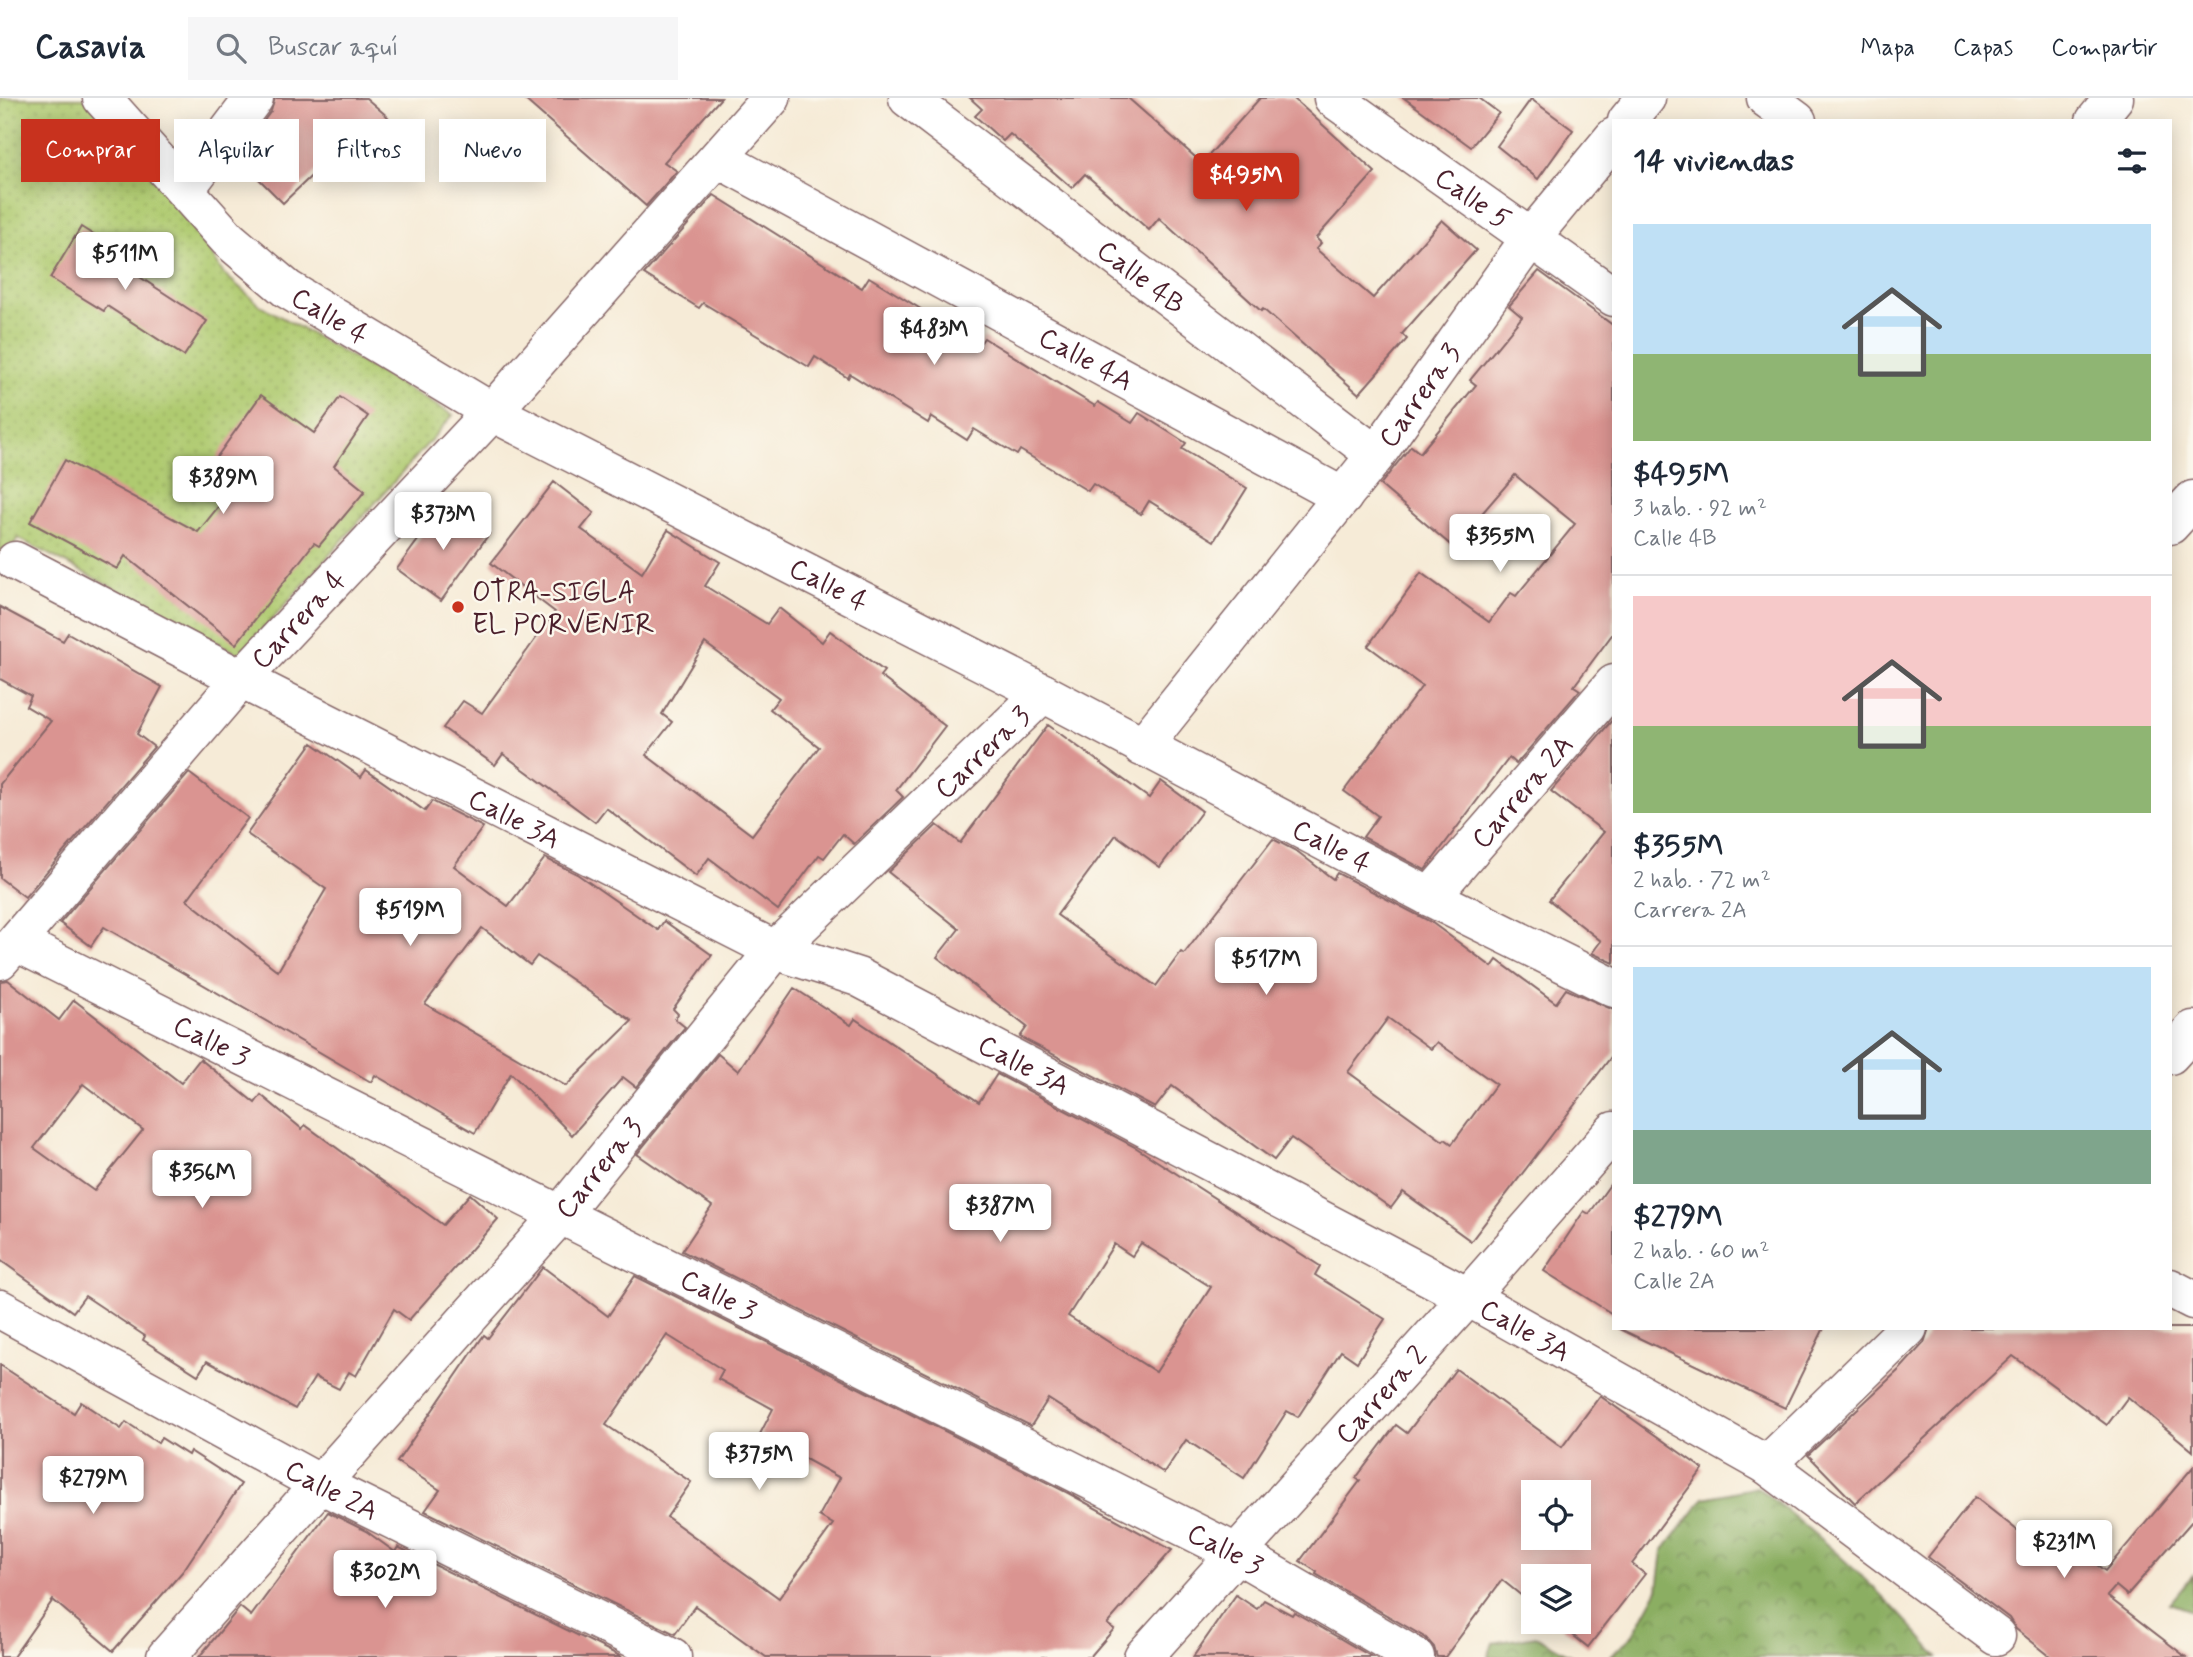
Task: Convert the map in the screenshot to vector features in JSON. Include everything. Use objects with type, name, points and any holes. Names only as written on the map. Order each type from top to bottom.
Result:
[{"type":"street","name":"Calle 4","points":[[102,98],[186,188],[228,239],[287,289],[492,412],[1043,692],[1142,747],[1430,897],[1612,987]]},
{"type":"street","points":[[186,188],[254,98]]},
{"type":"street","name":"Carrera 4","points":[[8,951],[241,679],[492,412],[771,98]]},
{"type":"street","name":"Calle 4B","points":[[908,98],[1376,455]]},
{"type":"street","name":"Calle 5","points":[[1333,98],[1529,240],[1580,271],[1612,295]]},
{"type":"street","points":[[1629,119],[1646,98]]},
{"type":"street","points":[[1766,98],[1794,119]]},
{"type":"street","points":[[2097,119],[2114,98]]},
{"type":"street","name":"Carrera 3","points":[[1142,747],[1376,455],[1529,240],[1612,139]]},
{"type":"street","name":"Calle 4A","points":[[719,159],[1343,497]]},
{"type":"street","points":[[2172,523],[2193,500]]},
{"type":"street","name":"Calle 3A","points":[[15,561],[775,950],[858,977],[1468,1297],[1767,1465],[1996,1636]]},
{"type":"street","name":"Carrera 2A","points":[[1430,897],[1612,686]]},
{"type":"street","name":"Carrera 3","points":[[166,1657],[559,1216],[775,950],[1043,692]]},
{"type":"street","name":"Calle 3","points":[[8,951],[559,1216],[1238,1554],[1415,1657]]},
{"type":"street","points":[[2172,1053],[2193,1030]]},
{"type":"street","name":"Carrera 2","points":[[1143,1657],[1612,1133]]},
{"type":"street","points":[[2172,1289],[2193,1300]]},
{"type":"street","name":"Calle 2A","points":[[0,1309],[322,1485],[672,1657]]},
{"type":"street","points":[[1767,1465],[1906,1330]]},
{"type":"green space","points":[[0,98],[89,98],[106,119],[21,119],[21,182],[157,182],[201,237],[223,273],[260,305],[453,415],[241,655],[18,538],[0,567]]},
{"type":"green space","points":[[1757,1487],[1852,1567],[1896,1610],[1938,1657],[1610,1657],[1633,1635],[1658,1589],[1663,1551],[1704,1498]]},
{"type":"green space","points":[[2193,1575],[2193,1611],[2170,1603]]},
{"type":"green space","points":[[1536,1636],[1573,1657],[1488,1657],[1493,1643]]},
{"type":"building","points":[[275,98],[366,98],[388,117],[313,119],[313,174],[283,203],[262,182],[299,182],[299,119],[265,119]]},
{"type":"building","points":[[523,98],[721,98],[664,162],[677,171],[646,206]]},
{"type":"building","points":[[970,98],[1128,98],[1202,163],[1260,98],[1293,98],[1375,172],[1316,238],[1321,243],[1316,249],[1373,298],[1442,220],[1476,250],[1402,334],[1407,339],[1359,394],[1263,309],[1261,311],[1159,218],[1149,230],[1085,174],[1072,188],[1010,134],[1003,141],[975,116],[982,109]]},
{"type":"building","points":[[1404,98],[1479,98],[1499,113],[1471,147]]},
{"type":"building","points":[[1531,99],[1573,130],[1538,179],[1497,146]]},
{"type":"building","points":[[714,195],[862,288],[869,277],[979,345],[984,338],[1095,406],[1098,402],[1132,423],[1139,413],[1186,443],[1182,449],[1247,488],[1214,541],[1149,501],[1141,514],[1093,484],[1088,491],[1020,450],[1017,455],[974,429],[967,440],[931,417],[928,423],[850,374],[848,378],[815,357],[809,367],[703,303],[699,308],[644,274]]},
{"type":"building","points":[[81,227],[135,261],[129,270],[207,321],[184,356],[107,306],[104,311],[50,278]]},
{"type":"building","points":[[1539,271],[1612,325],[1612,635],[1574,686],[1580,690],[1516,764],[1509,758],[1425,870],[1363,837],[1378,816],[1344,791],[1422,686],[1368,646],[1421,573],[1489,622],[1511,593],[1516,596],[1575,524],[1515,475],[1453,547],[1380,485],[1411,446],[1420,453],[1476,385],[1470,380],[1522,317],[1509,306]]},
{"type":"building","points":[[261,395],[314,433],[340,397],[368,416],[334,466],[365,491],[319,546],[314,543],[236,644],[125,556],[117,569],[30,522],[65,460],[198,532],[242,477],[216,458]]},
{"type":"building","points":[[554,482],[594,513],[581,529],[642,573],[668,530],[720,562],[705,586],[767,624],[779,608],[822,642],[830,631],[884,671],[880,676],[945,726],[896,790],[903,797],[854,844],[843,834],[824,858],[819,855],[778,910],[709,858],[696,876],[606,808],[595,822],[503,754],[495,765],[443,728],[463,701],[482,713],[555,612],[491,563]],"holes":[[[705,643],[779,698],[770,709],[819,747],[752,835],[646,755],[672,722],[662,714]]]},
{"type":"building","points":[[445,503],[489,534],[441,601],[397,569]]},
{"type":"building","points":[[0,607],[63,641],[68,633],[162,687],[137,734],[154,747],[25,897],[0,878],[0,784],[51,721],[26,706],[31,696],[0,679]]},
{"type":"building","points":[[1612,720],[1612,962],[1592,953],[1601,941],[1549,900],[1604,832],[1551,791]]},
{"type":"building","points":[[1048,725],[1149,798],[1161,781],[1202,811],[1160,867],[1116,835],[1057,915],[1156,986],[1273,839],[1298,852],[1333,879],[1337,873],[1431,922],[1492,967],[1497,960],[1556,1003],[1566,989],[1612,1009],[1612,1056],[1471,1241],[1403,1192],[1391,1208],[1291,1138],[1274,1160],[1172,1086],[1155,1108],[1020,1037],[1027,1027],[937,957],[959,929],[888,872],[937,825],[960,843]],"holes":[[[1388,1018],[1431,1049],[1437,1042],[1496,1084],[1452,1144],[1445,1139],[1443,1141],[1348,1072]]]},
{"type":"building","points":[[312,743],[361,777],[366,770],[425,811],[432,801],[483,827],[454,866],[508,906],[545,858],[577,874],[658,930],[664,921],[712,955],[673,1009],[678,1014],[675,1019],[685,1027],[636,1087],[623,1077],[572,1135],[511,1073],[475,1133],[375,1075],[371,1082],[104,927],[91,946],[60,923],[189,773],[248,818],[187,900],[278,971],[326,889],[247,834]],"holes":[[[482,928],[530,965],[537,956],[632,1021],[566,1086],[425,1004]]]},
{"type":"building","points":[[8,980],[59,1020],[74,1000],[181,1083],[200,1059],[255,1103],[261,1095],[302,1129],[305,1125],[443,1225],[470,1194],[498,1219],[409,1320],[394,1309],[356,1376],[349,1372],[339,1389],[315,1377],[295,1409],[207,1361],[198,1375],[143,1340],[145,1336],[85,1296],[73,1312],[0,1260],[0,981]],"holes":[[[83,1084],[143,1130],[94,1191],[34,1148]]]},
{"type":"building","points":[[794,988],[851,1025],[855,1019],[979,1102],[997,1074],[1135,1147],[1320,1266],[1315,1275],[1385,1319],[1357,1362],[1341,1351],[1298,1417],[1287,1411],[1244,1478],[1186,1440],[1164,1473],[1048,1399],[1031,1426],[682,1251],[712,1206],[637,1154],[718,1054],[738,1071]],"holes":[[[1141,1243],[1211,1287],[1156,1372],[1068,1316],[1114,1244],[1132,1256]]]},
{"type":"building","points":[[1612,1182],[1612,1314],[1544,1271],[1584,1211],[1589,1214]]},
{"type":"building","points":[[543,1267],[608,1316],[635,1276],[1068,1493],[1172,1550],[1107,1624],[1114,1629],[1090,1657],[766,1657],[695,1606],[675,1634],[425,1511],[440,1490],[397,1462],[484,1335],[488,1338]],"holes":[[[667,1335],[723,1370],[718,1379],[773,1409],[760,1434],[840,1478],[819,1516],[833,1524],[779,1598],[667,1517],[691,1482],[606,1425]]]},
{"type":"building","points":[[2193,1328],[2193,1451],[2128,1397],[2107,1425],[2013,1356],[1855,1503],[1808,1455],[1924,1343],[1928,1330]]},
{"type":"building","points":[[1622,1330],[1823,1330],[1785,1408]]},
{"type":"building","points":[[0,1365],[74,1413],[81,1402],[121,1429],[126,1422],[158,1443],[161,1438],[188,1455],[190,1451],[241,1484],[183,1571],[113,1651],[53,1600],[13,1657],[0,1657]]},
{"type":"building","points":[[1456,1369],[1562,1447],[1600,1396],[1703,1469],[1632,1564],[1645,1574],[1588,1647],[1571,1634],[1591,1634],[1591,1564],[1521,1564],[1521,1595],[1502,1580],[1445,1657],[1437,1657],[1434,1647],[1426,1638],[1316,1574],[1317,1572],[1300,1561],[1360,1481],[1356,1478],[1396,1425],[1407,1433]]},
{"type":"building","points":[[2193,1467],[2193,1520],[2127,1595],[2116,1586],[2107,1596],[2186,1657],[2051,1657],[2016,1629],[2009,1618],[1928,1557],[1975,1497],[2022,1534],[2029,1524],[2076,1561],[2082,1554],[2105,1571]]},
{"type":"building","points":[[328,1512],[366,1531],[395,1552],[398,1547],[622,1657],[199,1657],[240,1607],[251,1616]]},
{"type":"building","points":[[1236,1595],[1257,1609],[1264,1600],[1292,1615],[1294,1612],[1372,1657],[1193,1657]]},
{"type":"place","name":"OTRA-SIGLA EL PORVENIR","points":[[458,607]]}]
